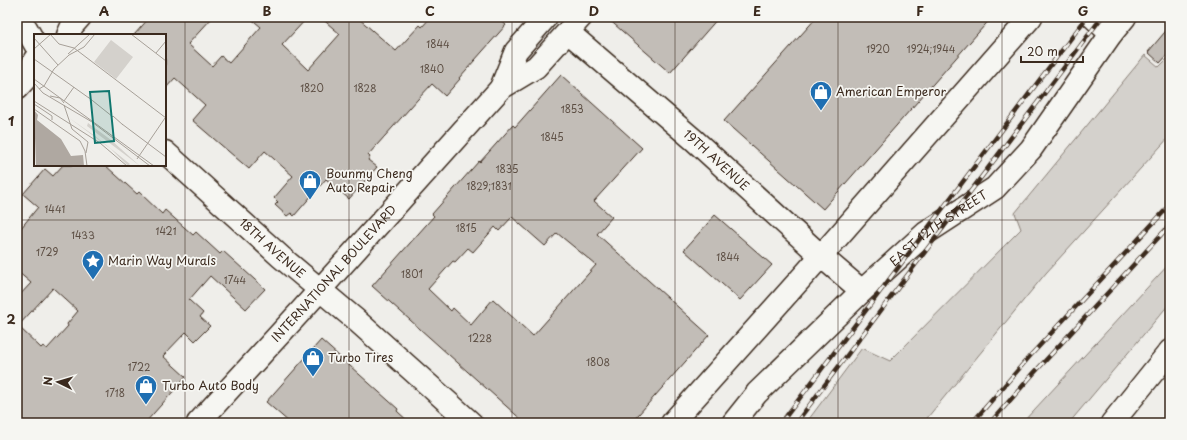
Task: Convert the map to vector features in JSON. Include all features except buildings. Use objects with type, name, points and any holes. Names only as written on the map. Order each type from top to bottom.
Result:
[{"type":"main road","points":[[68,34],[72,26],[80,17]]},
{"type":"main road","name":"INTERNATIONAL BOULEVARD","points":[[501,88],[516,51],[546,17]]},
{"type":"main road","points":[[672,423],[1031,17]]},
{"type":"main road","points":[[1093,17],[1111,34]]},
{"type":"main road","name":"EAST 12TH STREET","points":[[733,423],[757,393],[862,291],[926,233],[995,188],[1032,149],[1124,17]]},
{"type":"main road","points":[[17,20],[26,28],[34,42]]},
{"type":"main road","name":"INTERNATIONAL BOULEVARD","points":[[198,423],[501,88],[536,67],[575,24]]},
{"type":"main road","name":"19TH AVENUE","points":[[575,24],[694,140],[821,256],[862,291]]},
{"type":"main road","points":[[17,88],[27,77],[34,61]]},
{"type":"main road","name":"18TH AVENUE","points":[[166,153],[281,257],[356,320],[471,423]]},
{"type":"main road","points":[[1112,423],[1170,351]]},
{"type":"shaded area","points":[[1145,55],[1159,67],[1170,56],[1170,136],[1046,273],[923,423],[806,423],[862,348],[890,361],[1021,229],[1015,213]]},
{"type":"shaded area","points":[[1170,263],[1170,303],[1069,423],[1022,423]]},
{"type":"railway","points":[[781,423],[1087,17]]},
{"type":"railway","points":[[796,423],[1102,17]]},
{"type":"railway","points":[[972,423],[1030,356],[1170,205]]},
{"type":"railway","points":[[990,423],[1170,225]]},
{"type":"place","name":"American Emperor","points":[[821,112]]},
{"type":"place","name":"Bounmy Cheng Auto Repair","points":[[310,200]]},
{"type":"place","name":"Marin Way Murals","points":[[93,280]]},
{"type":"place","name":"Turbo Tires","points":[[313,378]]},
{"type":"place","name":"Turbo Auto Body","points":[[146,406]]}]
